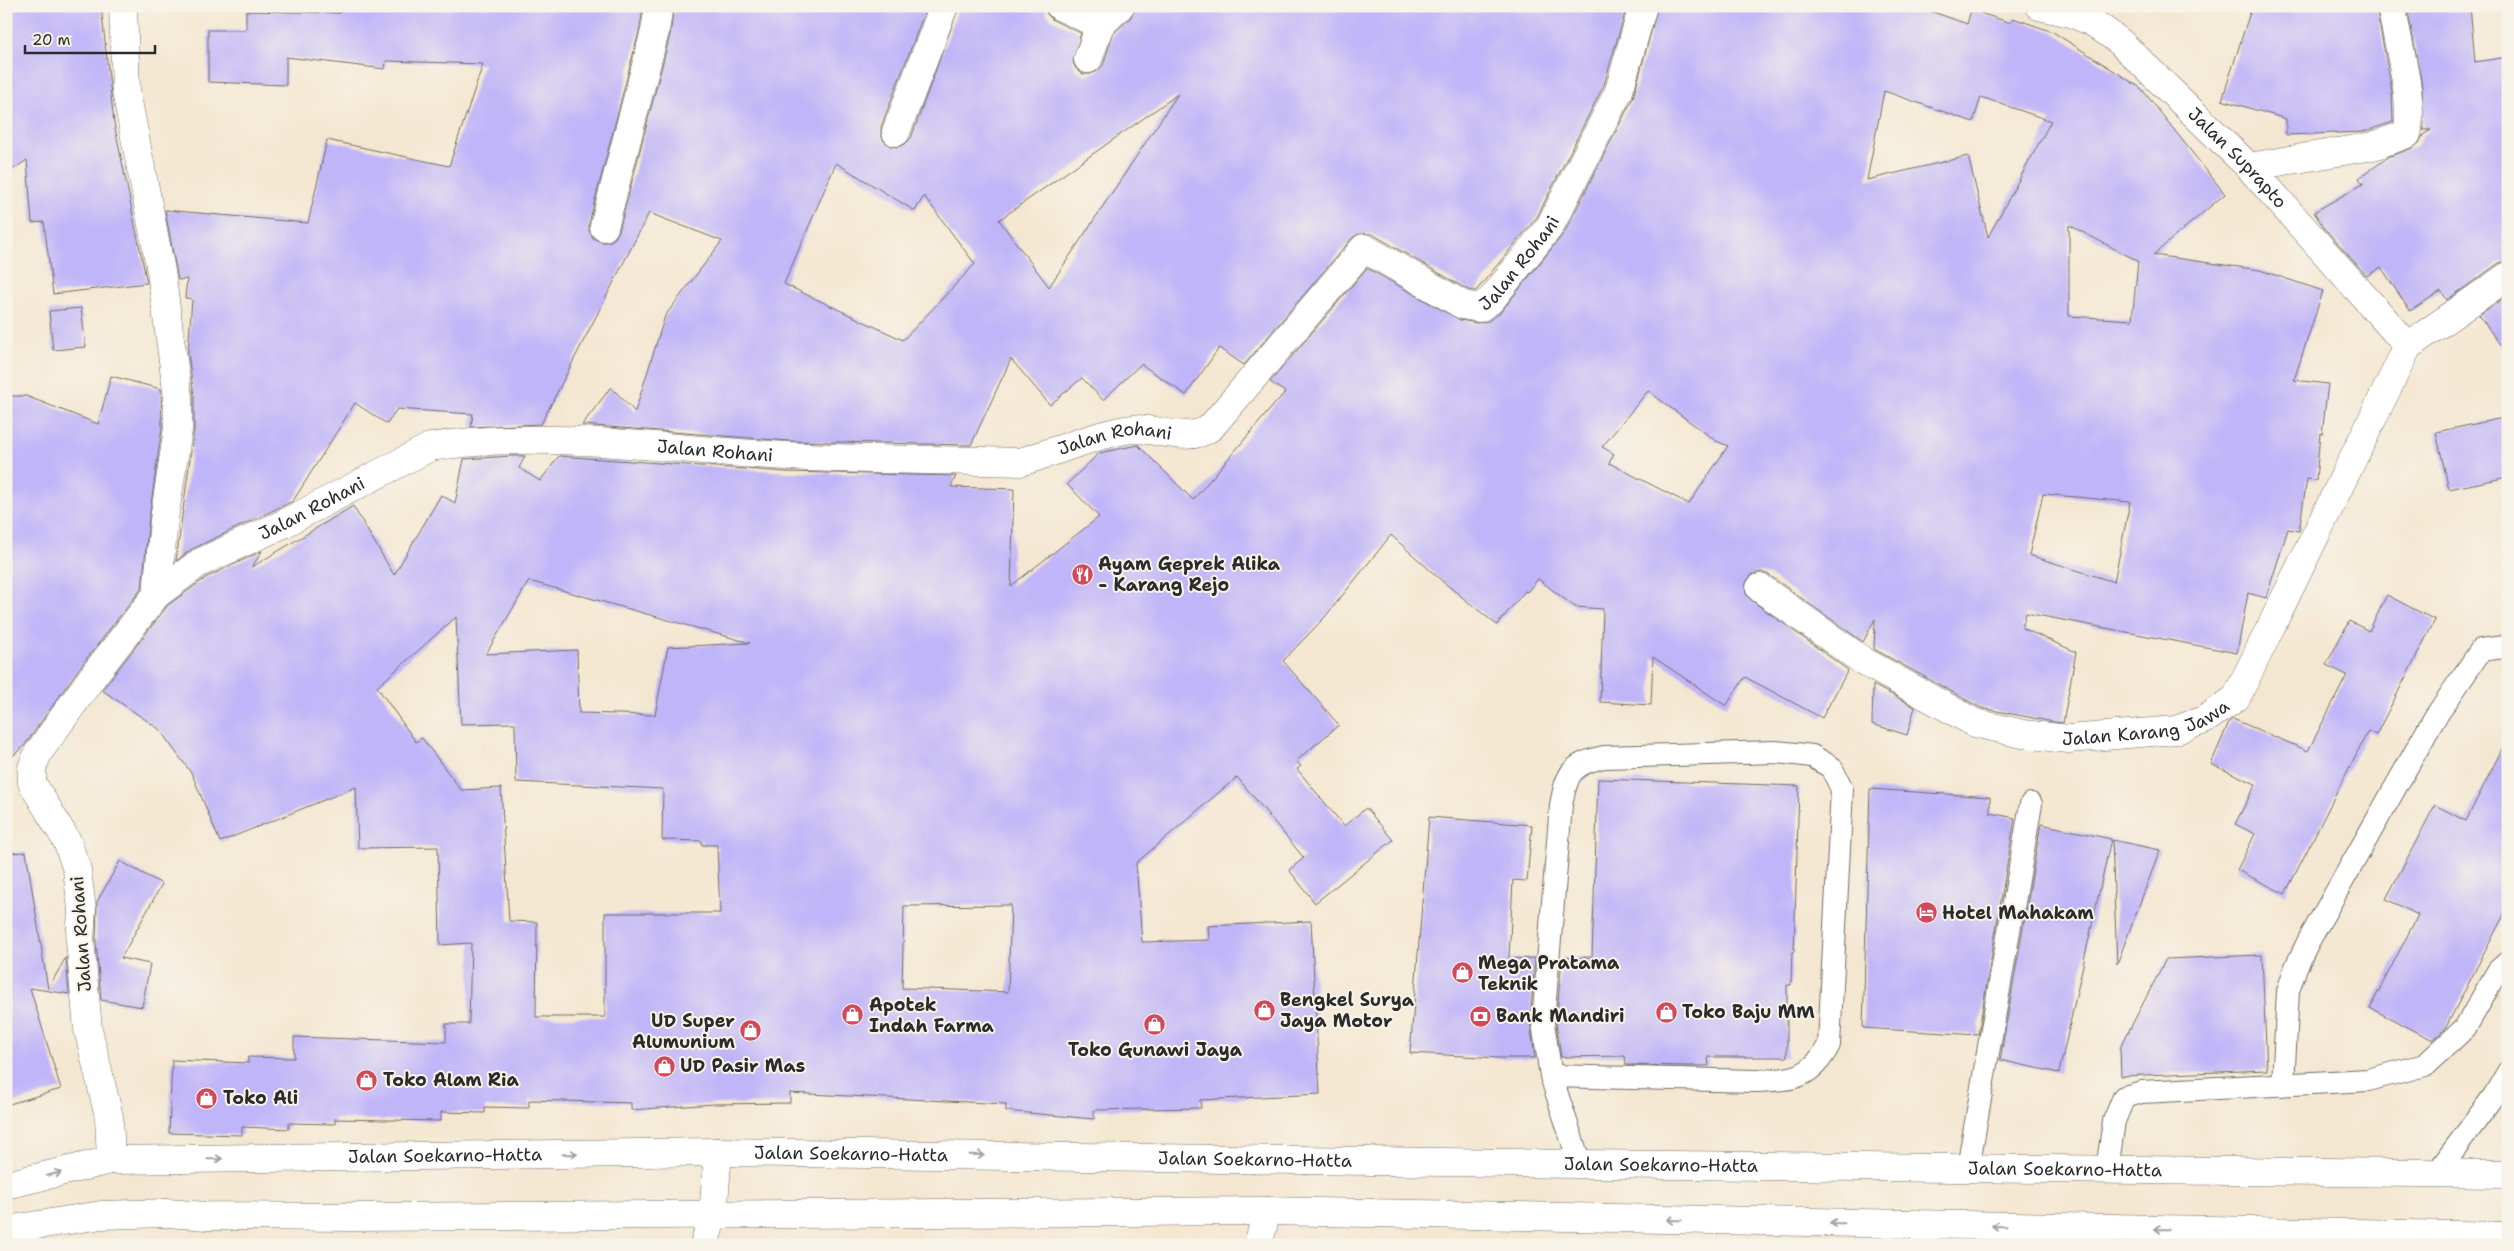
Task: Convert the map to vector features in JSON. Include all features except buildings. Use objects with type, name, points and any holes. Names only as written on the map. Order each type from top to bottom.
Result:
[{"type":"main road","points":[[123,6],[126,91],[134,138],[152,214],[171,337],[178,398],[178,429],[164,520],[157,594]]},
{"type":"main road","points":[[604,227],[655,31],[659,6]]},
{"type":"main road","points":[[896,132],[944,6]]},
{"type":"main road","points":[[1060,6],[1100,25]]},
{"type":"main road","points":[[1088,60],[1100,25],[1120,6]]},
{"type":"main road","name":"Jalan Rohani","points":[[111,1160],[109,1117],[88,1029],[82,977],[80,941],[82,909],[77,870],[67,841],[32,784],[32,768],[38,753],[87,684],[157,594],[199,563],[283,524],[430,447],[454,443],[594,440],[756,454],[1020,462],[1087,438],[1132,429],[1184,435],[1202,434],[1211,427],[1364,248],[1463,304],[1479,308],[1491,300],[1550,226],[1619,91],[1643,6]]},
{"type":"main road","name":"Jalan Suprapto","points":[[2039,6],[2070,12],[2094,23],[2119,40],[2249,167],[2408,346]]},
{"type":"main road","points":[[2249,167],[2373,146],[2406,134],[2409,123],[2408,104],[2391,6]]},
{"type":"main road","points":[[2408,346],[2508,276]]},
{"type":"main road","name":"Jalan Karang Jawa","points":[[1760,588],[1863,661],[1975,723],[2023,734],[2069,739],[2176,730],[2204,720],[2236,698],[2408,346]]},
{"type":"main road","points":[[704,1245],[713,1215],[718,1152]]},
{"type":"main road","name":"Jalan Soekarno-Hatta","points":[[6,1185],[111,1160],[718,1152],[2508,1174]]},
{"type":"main road","points":[[1258,1245],[1266,1211]]},
{"type":"main road","points":[[6,1230],[102,1215],[167,1213],[207,1216],[354,1217],[1266,1211],[1924,1235],[2508,1236]]},
{"type":"lane","points":[[2283,1085],[2288,991],[2308,942],[2434,719],[2481,650],[2503,647],[2508,649]]},
{"type":"lane","points":[[1551,1076],[1756,1082],[1783,1080],[1809,1072],[1822,1059],[1829,1045],[1842,789],[1831,767],[1812,756],[1775,752],[1604,757],[1586,760],[1574,766],[1565,784],[1561,805],[1543,1023],[1551,1076],[1580,1164]]},
{"type":"lane","points":[[1968,1168],[2032,804]]},
{"type":"lane","points":[[2107,1170],[2114,1121],[2124,1097],[2142,1092],[2368,1080],[2425,1065],[2465,1028],[2498,971],[2508,962]]},
{"type":"lane","points":[[2437,1173],[2494,1096],[2508,1072]]},
{"type":"place","name":"Ayam Geprek Alika - Karang Rejo","points":[[1082,574]]},
{"type":"place","name":"Hotel Mahakam","points":[[1926,913]]},
{"type":"place","name":"Mega Pratama Teknik","points":[[1462,973]]},
{"type":"place","name":"Bengkel Surya Jaya Motor","points":[[1264,1010]]},
{"type":"place","name":"Toko Baju MM","points":[[1666,1012]]},
{"type":"place","name":"Apotek Indah Farma","points":[[853,1015]]},
{"type":"place","name":"Bank Mandiri","points":[[1480,1016]]},
{"type":"place","name":"Toko Gunawi Jaya","points":[[1155,1025]]},
{"type":"place","name":"UD Super Alumunium","points":[[751,1031]]},
{"type":"place","name":"UD Pasir Mas","points":[[664,1066]]},
{"type":"place","name":"Toko Alam Ria","points":[[367,1080]]},
{"type":"place","name":"Toko Ali","points":[[207,1098]]}]
